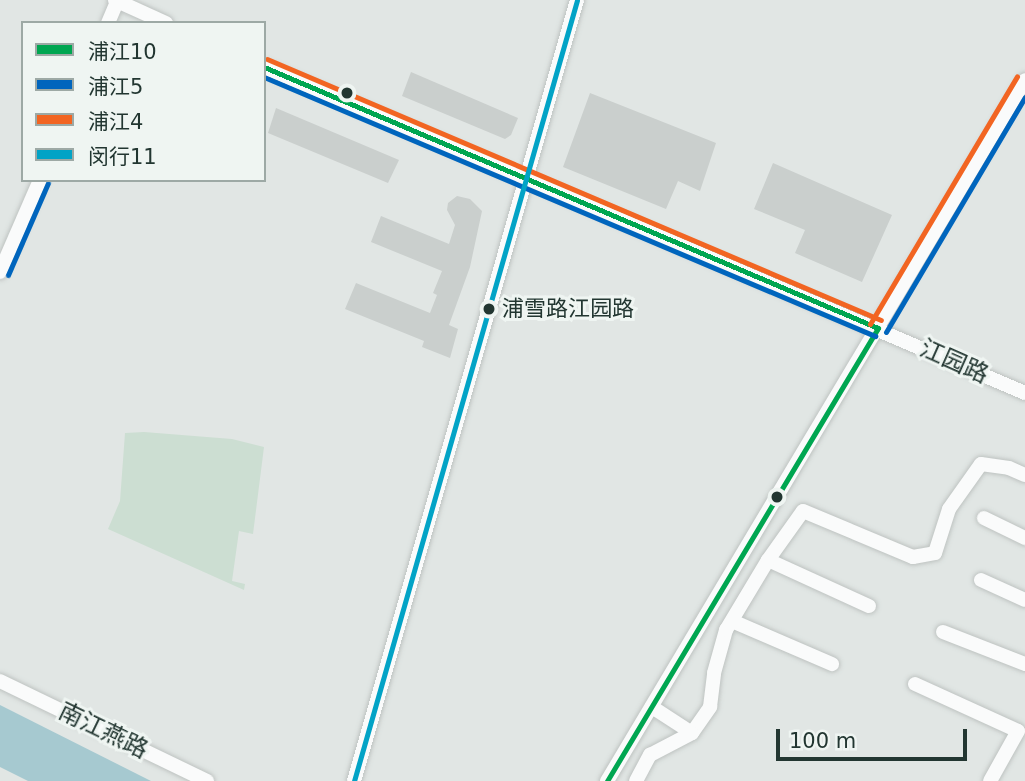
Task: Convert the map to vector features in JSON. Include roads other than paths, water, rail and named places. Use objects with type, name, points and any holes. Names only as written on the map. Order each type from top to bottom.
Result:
[{"type":"street","points":[[109,21],[117,0],[162,21]]},
{"type":"street","points":[[354,781],[577,0]]},
{"type":"street","name":"江园路","points":[[266,68],[1025,393]]},
{"type":"street","points":[[607,781],[1025,80]]},
{"type":"street","points":[[0,272],[39,182]]},
{"type":"street","points":[[640,780],[650,755],[692,733],[710,707],[715,673],[732,621],[768,560],[803,511],[914,557],[935,553],[949,509],[981,464],[1009,468],[1025,475]]},
{"type":"street","points":[[984,518],[1025,538]]},
{"type":"street","points":[[768,560],[869,606]]},
{"type":"street","points":[[981,580],[1025,600]]},
{"type":"street","points":[[732,621],[832,664]]},
{"type":"street","points":[[943,632],[1025,664]]},
{"type":"street","name":"南江燕路","points":[[0,681],[207,781]]},
{"type":"street","points":[[915,684],[1022,726],[990,781]]},
{"type":"street","points":[[652,707],[692,733]]},
{"type":"water","points":[[0,705],[151,781],[28,781],[0,767]]},
{"type":"place","name":"浦雪路江园路","points":[[489,309]]}]
